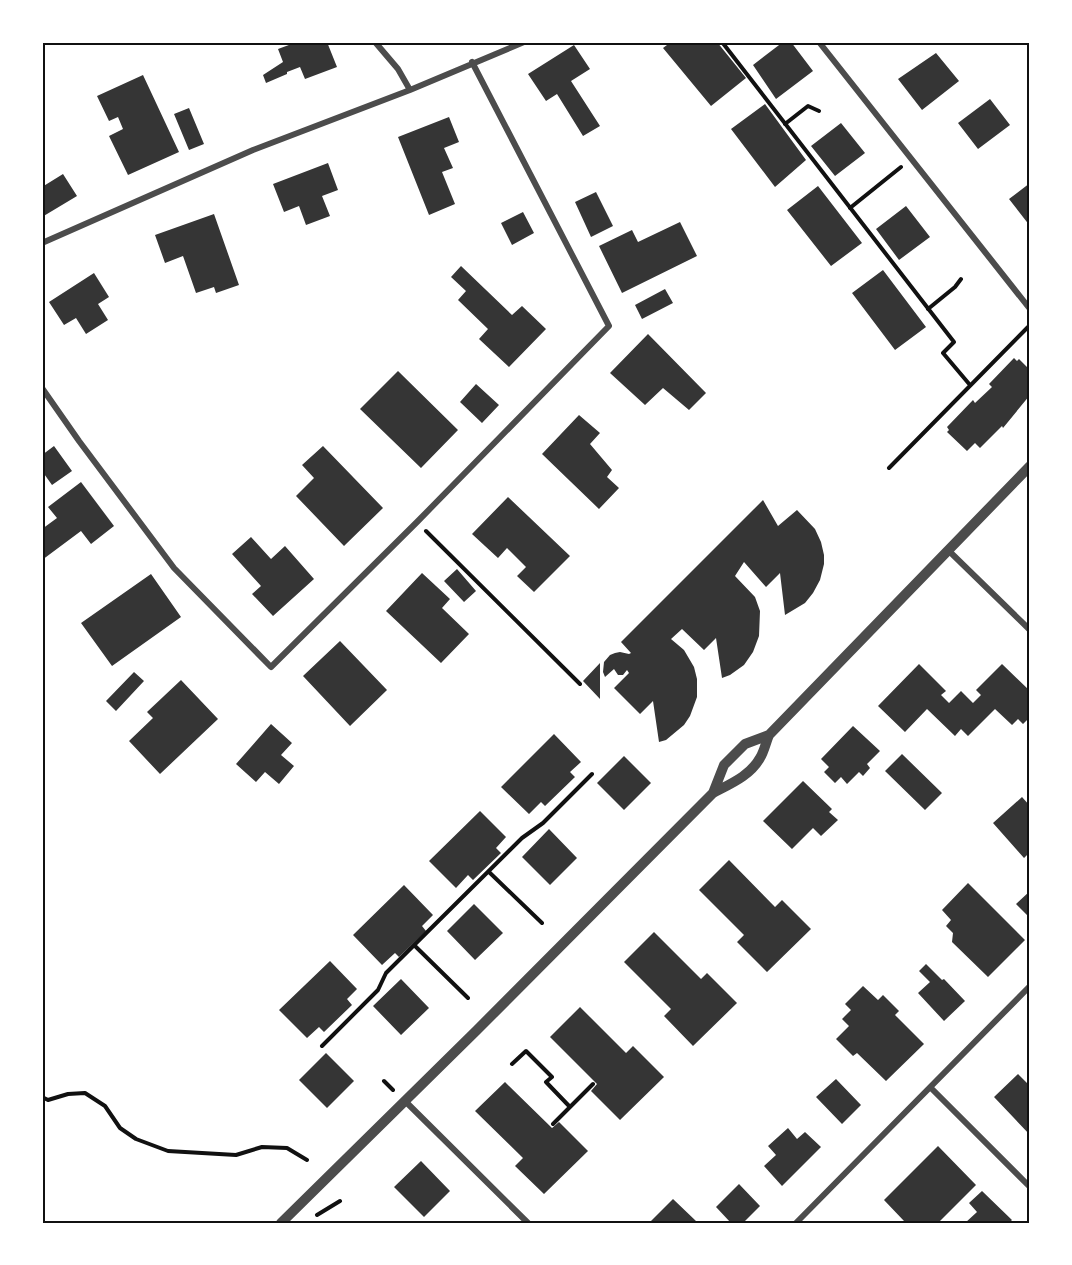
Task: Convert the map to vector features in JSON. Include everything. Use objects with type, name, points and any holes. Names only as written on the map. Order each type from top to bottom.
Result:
[{"type":"street","points":[[375,42],[398,69],[410,90]]},
{"type":"street","points":[[42,243],[253,150],[410,90],[524,42]]},
{"type":"street","points":[[819,42],[1030,309]]},
{"type":"street","points":[[42,388],[174,568],[271,667],[609,326],[472,62]]},
{"type":"street","points":[[284,1220],[713,793],[739,780],[760,759],[769,735],[1030,466]]},
{"type":"street","points":[[949,551],[1030,630]]},
{"type":"street","points":[[713,793],[724,765],[745,744],[769,735]]},
{"type":"street","points":[[796,1223],[1030,986]]},
{"type":"street","points":[[931,1088],[1030,1186]]},
{"type":"street","points":[[405,1101],[528,1223]]},
{"type":"path","points":[[722,42],[954,342],[943,353],[970,385]]},
{"type":"path","points":[[785,124],[807,106],[819,111]]},
{"type":"path","points":[[850,208],[903,165]]},
{"type":"path","points":[[928,309],[955,287],[960,279]]},
{"type":"path","points":[[889,468],[1028,327]]},
{"type":"path","points":[[417,522],[580,684]]},
{"type":"path","points":[[322,1046],[378,990],[387,973],[522,838],[543,823],[592,774]]},
{"type":"path","points":[[489,872],[542,923]]},
{"type":"path","points":[[415,946],[468,998]]},
{"type":"path","points":[[512,1064],[526,1051],[552,1077],[546,1083],[570,1107]]},
{"type":"path","points":[[552,1124],[593,1084]]},
{"type":"path","points":[[42,1097],[48,1100],[68,1094],[85,1093],[105,1106],[120,1128],[136,1139],[168,1151],[236,1155],[262,1146],[287,1148],[307,1160]]},
{"type":"path","points":[[312,1217],[340,1201]]},
{"type":"building","points":[[297,42],[327,42],[337,67],[305,79],[300,67],[266,83],[263,75],[283,62],[278,49]]},
{"type":"building","points":[[671,42],[717,42],[746,78],[711,106],[663,48]]},
{"type":"building","points":[[783,42],[791,42],[813,71],[776,99],[753,65]]},
{"type":"building","points":[[574,45],[590,69],[571,81],[600,126],[583,136],[557,94],[546,101],[528,74]]},
{"type":"building","points":[[936,53],[959,81],[922,110],[898,79]]},
{"type":"building","points":[[143,75],[179,152],[128,175],[109,136],[123,129],[118,117],[109,121],[97,96]]},
{"type":"building","points":[[990,99],[1010,125],[978,149],[958,123]]},
{"type":"building","points":[[765,104],[806,160],[775,187],[731,129]]},
{"type":"building","points":[[189,108],[204,144],[189,150],[174,114]]},
{"type":"building","points":[[449,117],[459,142],[444,148],[453,168],[442,172],[455,204],[429,215],[398,137]]},
{"type":"building","points":[[841,123],[865,153],[835,176],[811,146]]},
{"type":"building","points":[[328,163],[338,190],[322,196],[330,216],[306,225],[299,206],[284,212],[273,184]]},
{"type":"building","points":[[63,174],[77,196],[42,217],[42,187]]},
{"type":"building","points":[[1030,183],[1030,226],[1009,199]]},
{"type":"building","points":[[818,186],[862,243],[831,266],[787,210]]},
{"type":"building","points":[[596,192],[613,226],[591,237],[575,202]]},
{"type":"building","points":[[906,206],[930,237],[899,260],[876,229]]},
{"type":"building","points":[[523,212],[534,233],[512,245],[501,223]]},
{"type":"building","points":[[214,214],[239,285],[216,293],[214,287],[196,293],[183,256],[165,263],[155,235]]},
{"type":"building","points":[[680,222],[697,256],[622,293],[599,246],[632,230],[638,242]]},
{"type":"building","points":[[461,266],[512,315],[522,306],[546,329],[509,367],[479,339],[488,329],[458,300],[466,291],[451,277]]},
{"type":"building","points":[[883,270],[926,327],[895,350],[852,293]]},
{"type":"building","points":[[94,273],[109,297],[98,304],[108,320],[86,334],[76,318],[64,325],[49,302]]},
{"type":"building","points":[[665,289],[673,303],[642,319],[635,305]]},
{"type":"building","points":[[648,334],[706,393],[689,410],[663,388],[645,405],[610,373]]},
{"type":"building","points":[[1014,358],[1017,361],[1019,359],[1030,370],[1030,395],[1003,428],[1002,426],[980,448],[975,443],[967,451],[947,432],[949,430],[947,427],[973,400],[975,403],[992,387],[989,384]]},
{"type":"building","points":[[398,371],[458,430],[421,468],[360,409]]},
{"type":"building","points":[[476,384],[499,405],[482,423],[460,402]]},
{"type":"building","points":[[579,415],[600,433],[590,444],[612,470],[607,477],[619,488],[599,509],[542,454]]},
{"type":"building","points":[[54,446],[72,471],[52,485],[42,471],[42,455]]},
{"type":"building","points":[[323,446],[383,508],[344,546],[296,496],[314,478],[302,465]]},
{"type":"building","points":[[81,482],[114,526],[91,544],[81,531],[42,560],[42,529],[57,518],[48,507]]},
{"type":"building","points":[[508,497],[570,556],[534,592],[517,576],[526,567],[507,548],[498,558],[472,534]]},
{"type":"building","points":[[763,500],[778,526],[797,510],[815,529],[824,555],[820,580],[805,603],[785,615],[780,573],[766,587],[744,562],[735,576],[755,597],[760,611],[759,636],[753,652],[744,665],[722,678],[716,638],[704,650],[682,629],[671,639],[684,650],[694,667],[697,697],[684,725],[666,740],[659,742],[653,701],[640,714],[614,688],[629,673],[627,670],[623,675],[618,675],[614,669],[605,677],[604,662],[615,653],[631,653],[621,642]]},
{"type":"building","points":[[251,537],[271,559],[285,546],[314,579],[273,616],[252,594],[261,586],[232,554]]},
{"type":"building","points":[[457,569],[476,591],[464,602],[444,581]]},
{"type":"building","points":[[422,573],[450,599],[442,608],[469,634],[441,663],[386,611]]},
{"type":"building","points":[[151,574],[181,617],[112,666],[81,623]]},
{"type":"building","points":[[340,641],[387,690],[350,726],[303,676]]},
{"type":"building","points":[[600,663],[600,699],[583,681]]},
{"type":"building","points":[[919,664],[946,691],[941,695],[949,703],[961,691],[973,703],[981,695],[976,690],[1002,664],[1030,691],[1030,717],[1023,724],[1018,719],[1012,725],[995,709],[968,736],[961,729],[955,736],[927,709],[905,732],[878,706]]},
{"type":"building","points":[[134,672],[144,681],[116,711],[106,701]]},
{"type":"building","points":[[181,680],[218,719],[160,774],[129,741],[153,718],[147,712]]},
{"type":"building","points":[[271,724],[292,743],[281,755],[294,766],[279,784],[265,772],[256,782],[236,764]]},
{"type":"building","points":[[853,726],[880,751],[867,764],[870,768],[863,776],[859,772],[847,784],[841,777],[835,783],[824,772],[829,767],[821,759]]},
{"type":"building","points":[[554,734],[581,762],[570,772],[575,777],[545,806],[541,802],[529,814],[501,787]]},
{"type":"building","points":[[902,754],[942,793],[925,810],[885,771]]},
{"type":"building","points":[[624,756],[651,783],[624,810],[597,783]]},
{"type":"building","points":[[803,781],[832,809],[829,812],[838,820],[821,836],[813,828],[792,849],[763,821]]},
{"type":"building","points":[[1022,797],[1030,806],[1030,852],[1024,858],[993,823]]},
{"type":"building","points":[[480,811],[506,837],[496,848],[501,853],[473,880],[468,875],[456,888],[429,861]]},
{"type":"building","points":[[549,829],[577,858],[550,885],[522,857]]},
{"type":"building","points":[[729,860],[775,907],[782,900],[811,929],[767,972],[737,942],[744,935],[699,890]]},
{"type":"building","points":[[968,883],[1025,940],[988,977],[952,942],[953,933],[946,926],[951,920],[942,910]]},
{"type":"building","points":[[404,885],[433,915],[422,926],[426,931],[399,957],[395,953],[382,965],[353,935]]},
{"type":"building","points":[[1030,891],[1030,918],[1016,904]]},
{"type":"building","points":[[474,904],[503,933],[475,960],[447,931]]},
{"type":"building","points":[[654,932],[701,979],[707,973],[737,1003],[693,1046],[664,1016],[671,1009],[624,962]]},
{"type":"building","points":[[330,961],[357,989],[347,999],[352,1005],[324,1032],[319,1027],[307,1038],[279,1010]]},
{"type":"building","points":[[926,964],[965,1001],[944,1021],[918,993],[930,982],[919,971]]},
{"type":"building","points":[[401,979],[429,1008],[401,1035],[373,1006]]},
{"type":"building","points":[[863,986],[878,1000],[883,995],[899,1011],[895,1015],[924,1044],[886,1081],[857,1053],[853,1056],[836,1039],[849,1026],[842,1019],[851,1010],[845,1004]]},
{"type":"building","points":[[580,1007],[626,1053],[633,1046],[664,1077],[620,1120],[591,1091],[597,1084],[550,1037]]},
{"type":"building","points":[[326,1053],[354,1081],[327,1108],[299,1080]]},
{"type":"building","points":[[1018,1074],[1030,1086],[1030,1135],[994,1097]]},
{"type":"building","points":[[836,1079],[861,1105],[842,1124],[816,1097]]},
{"type":"building","points":[[505,1082],[552,1128],[559,1122],[588,1151],[544,1194],[515,1166],[523,1158],[475,1111]]},
{"type":"building","points":[[788,1128],[797,1139],[805,1132],[821,1147],[782,1186],[764,1166],[776,1155],[768,1146]]},
{"type":"building","points":[[938,1146],[976,1185],[938,1223],[902,1223],[904,1221],[884,1200]]},
{"type":"building","points":[[421,1161],[450,1191],[424,1217],[394,1187]]},
{"type":"building","points":[[739,1184],[760,1206],[743,1223],[731,1223],[716,1207]]},
{"type":"building","points":[[982,1191],[1012,1220],[1009,1223],[965,1223],[977,1212],[969,1203]]},
{"type":"building","points":[[673,1199],[696,1221],[694,1223],[649,1223]]}]
